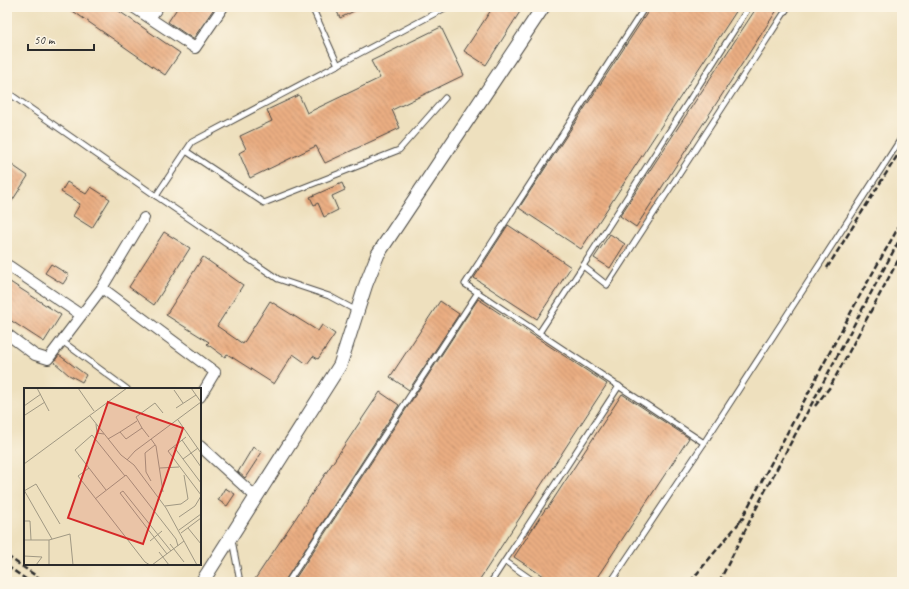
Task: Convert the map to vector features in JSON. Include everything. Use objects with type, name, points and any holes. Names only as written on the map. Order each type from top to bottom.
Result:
[{"type":"street","points":[[133,7],[195,48],[223,7]]},
{"type":"street","points":[[150,18],[158,7]]},
{"type":"street","points":[[202,582],[340,365],[366,284],[378,254],[543,7]]},
{"type":"street","points":[[7,334],[35,354],[48,359],[102,288],[144,218]]},
{"type":"street","points":[[10,266],[81,315]]},
{"type":"street","points":[[102,288],[215,372],[201,395]]},
{"type":"street","points":[[201,447],[256,497]]},
{"type":"lane","points":[[312,7],[338,65]]},
{"type":"lane","points":[[156,196],[192,142],[447,7]]},
{"type":"lane","points":[[645,7],[465,284],[704,443]]},
{"type":"lane","points":[[539,333],[749,7]]},
{"type":"lane","points":[[582,266],[607,286],[788,7]]},
{"type":"lane","points":[[7,92],[278,279],[329,296],[358,311]]},
{"type":"lane","points":[[186,151],[264,203],[399,150],[445,98]]},
{"type":"lane","points":[[611,582],[704,443],[902,137]]},
{"type":"lane","points":[[288,582],[478,292]]},
{"type":"lane","points":[[62,341],[126,388]]},
{"type":"lane","points":[[492,582],[619,386]]},
{"type":"lane","points":[[231,536],[240,582]]},
{"type":"lane","points":[[505,561],[535,582]]},
{"type":"building","points":[[67,7],[113,7],[180,53],[165,75]]},
{"type":"building","points":[[178,7],[215,7],[193,39],[168,22]]},
{"type":"building","points":[[335,7],[362,7],[340,18]]},
{"type":"building","points":[[493,7],[523,7],[486,65],[464,51]]},
{"type":"building","points":[[651,7],[739,7],[581,249],[519,208]]},
{"type":"building","points":[[757,7],[779,7],[636,227],[620,216]]},
{"type":"building","points":[[441,27],[464,75],[392,110],[400,128],[325,163],[316,146],[250,178],[239,153],[246,149],[240,136],[272,121],[267,110],[299,95],[307,113],[380,78],[371,61]]},
{"type":"building","points":[[12,165],[28,176],[7,209],[7,173]]},
{"type":"building","points":[[67,182],[86,194],[91,187],[110,199],[92,228],[73,216],[80,204],[61,192]]},
{"type":"building","points":[[342,183],[345,190],[332,196],[338,210],[324,217],[318,203],[314,205],[310,197]]},
{"type":"building","points":[[508,225],[571,267],[537,319],[474,278]]},
{"type":"building","points":[[164,232],[190,248],[154,305],[129,287]]},
{"type":"building","points":[[610,234],[625,244],[610,268],[594,258]]},
{"type":"building","points":[[203,257],[243,285],[217,326],[243,344],[270,301],[318,331],[322,325],[335,334],[318,359],[313,356],[307,364],[293,354],[274,384],[227,354],[225,357],[207,344],[209,342],[166,315]]},
{"type":"building","points":[[51,264],[69,275],[63,284],[45,273]]},
{"type":"building","points":[[7,280],[61,315],[44,342],[7,318]]},
{"type":"building","points":[[478,299],[607,384],[478,582],[293,582]]},
{"type":"building","points":[[440,301],[459,314],[409,390],[390,377]]},
{"type":"building","points":[[59,355],[86,375],[82,382],[69,375],[54,362]]},
{"type":"building","points":[[380,392],[399,405],[284,582],[253,582]]},
{"type":"building","points":[[622,394],[689,438],[594,582],[552,582],[514,557]]},
{"type":"building","points":[[253,447],[262,452],[245,478],[238,472]]},
{"type":"building","points":[[225,488],[235,494],[227,506],[218,500]]},
{"type":"railway","points":[[827,268],[902,148]]},
{"type":"railway","points":[[740,522],[858,299],[902,221]]},
{"type":"railway","points":[[719,582],[765,491],[902,235]]},
{"type":"railway","points":[[815,406],[830,387],[902,253]]},
{"type":"railway","points":[[690,582],[744,517]]},
{"type":"railway","points":[[7,556],[45,582]]},
{"type":"railway","points":[[7,566],[30,582]]}]
